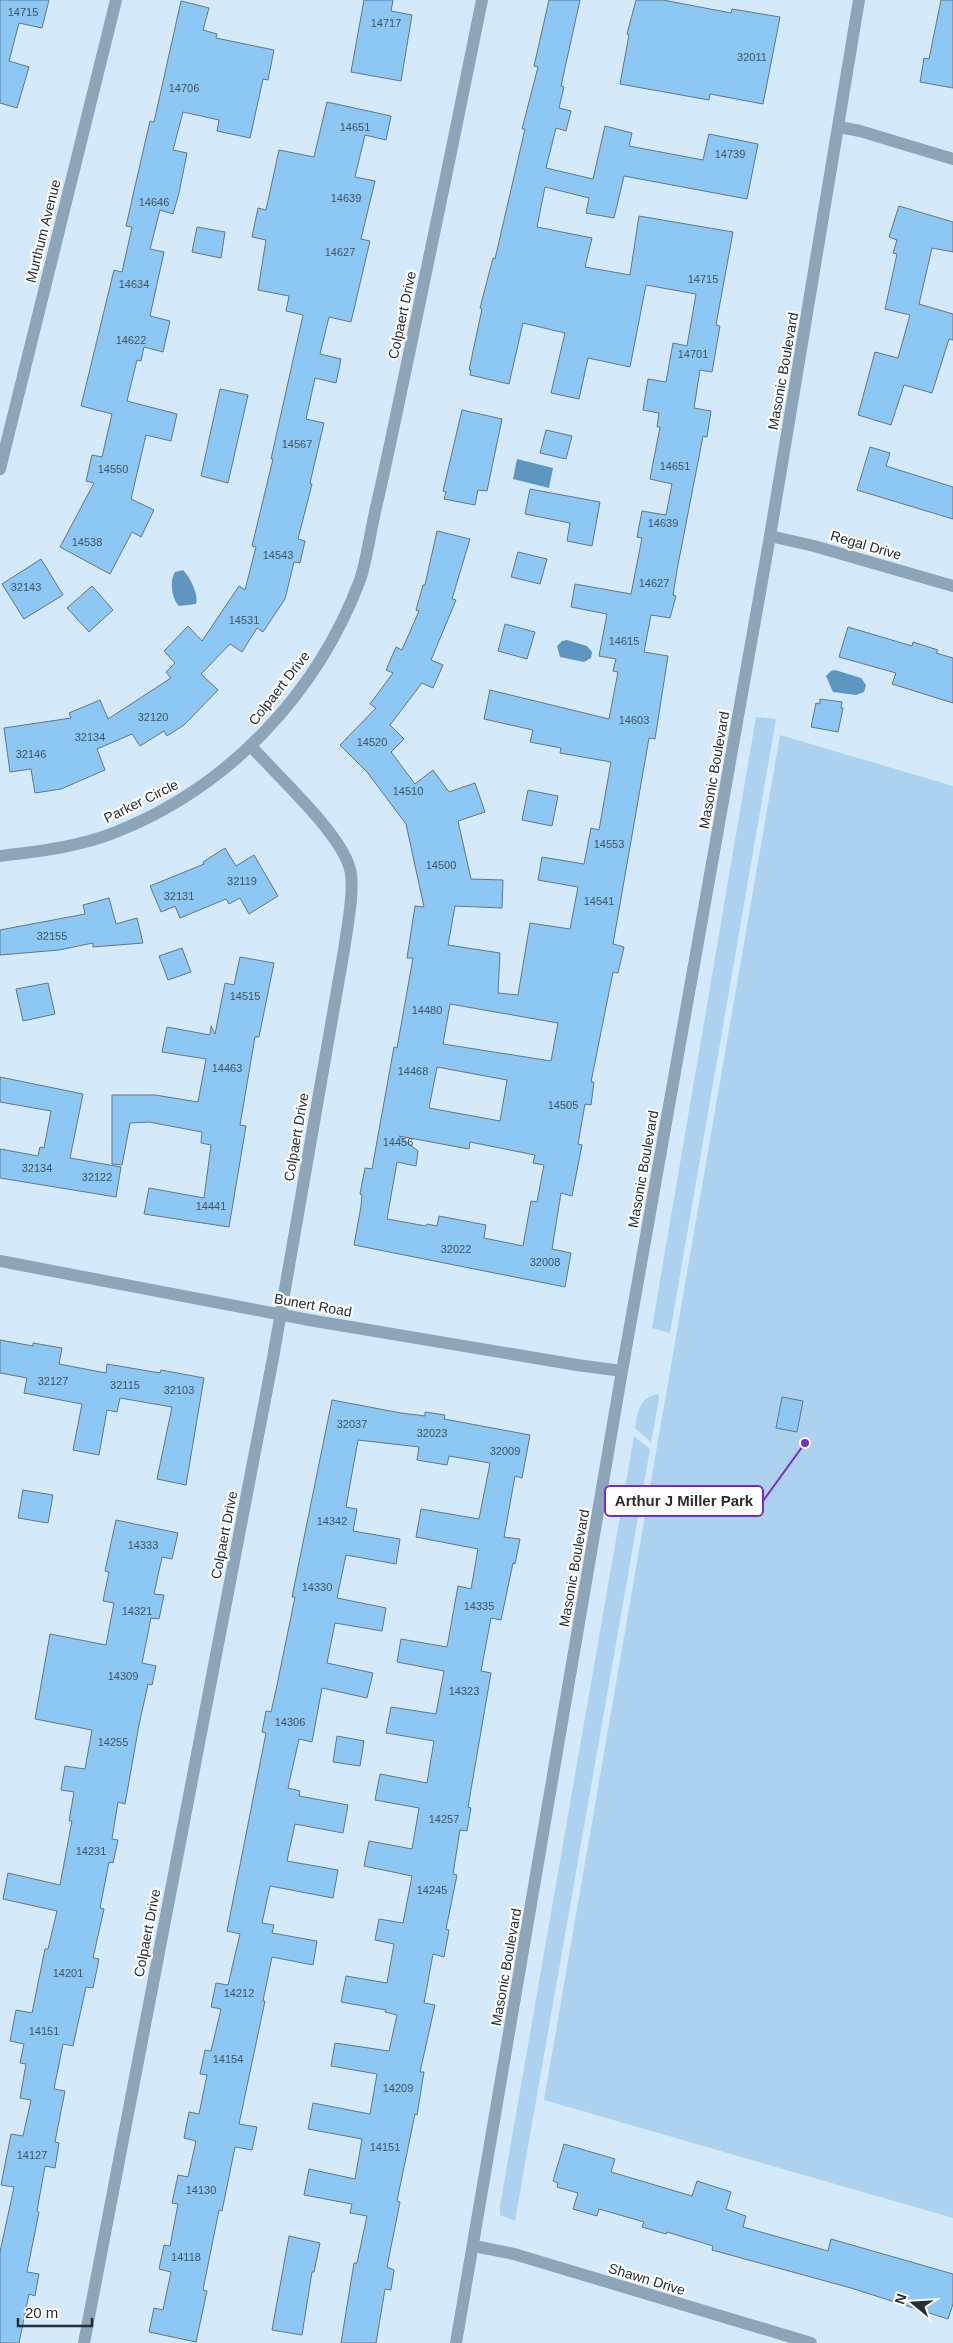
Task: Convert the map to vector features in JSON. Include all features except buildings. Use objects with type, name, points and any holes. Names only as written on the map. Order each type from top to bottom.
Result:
[{"type":"street","name":"Murthum Avenue","points":[[0,468],[116,0]]},
{"type":"street","name":"Colpaert Drive","points":[[84,2343],[280,1314],[344,950],[350,903],[350,870],[338,844],[322,822],[252,746],[273,723],[319,664],[334,639],[360,578],[388,456],[482,0]]},
{"type":"street","name":"Masonic Boulevard","points":[[456,2343],[622,1371],[770,536],[859,0]]},
{"type":"street","points":[[839,127],[860,131],[953,159]]},
{"type":"street","name":"Regal Drive","points":[[770,536],[814,546],[953,586]]},
{"type":"street","name":"Parker Circle","points":[[0,856],[60,848],[115,832],[162,810],[211,781],[252,746]]},
{"type":"street","name":"Bunert Road","points":[[0,1261],[280,1314],[622,1371]]},
{"type":"street","name":"Shawn Drive","points":[[474,2246],[514,2254],[811,2343]]},
{"type":"shaded area","points":[[517,459],[553,468],[549,488],[513,479]]},
{"type":"shaded area","points":[[183,570],[193,586],[197,600],[196,604],[179,606],[175,599],[172,590],[173,576],[175,572]]},
{"type":"shaded area","points":[[567,640],[587,646],[592,652],[591,658],[584,662],[560,657],[557,646],[562,641]]},
{"type":"shaded area","points":[[835,670],[861,678],[866,685],[864,692],[856,695],[833,692],[826,676]]},
{"type":"shaded area","points":[[756,717],[776,719],[670,1333],[652,1328]]},
{"type":"shaded area","points":[[780,735],[953,786],[953,2218],[544,2100]]},
{"type":"shaded area","points":[[658,1394],[659,1399],[651,1442],[635,1428],[640,1406],[647,1398]]},
{"type":"shaded area","points":[[634,1436],[650,1449],[515,2221],[500,2215],[500,2206]]},
{"type":"place","name":"Arthur J Miller Park","points":[[805,1443]]}]
